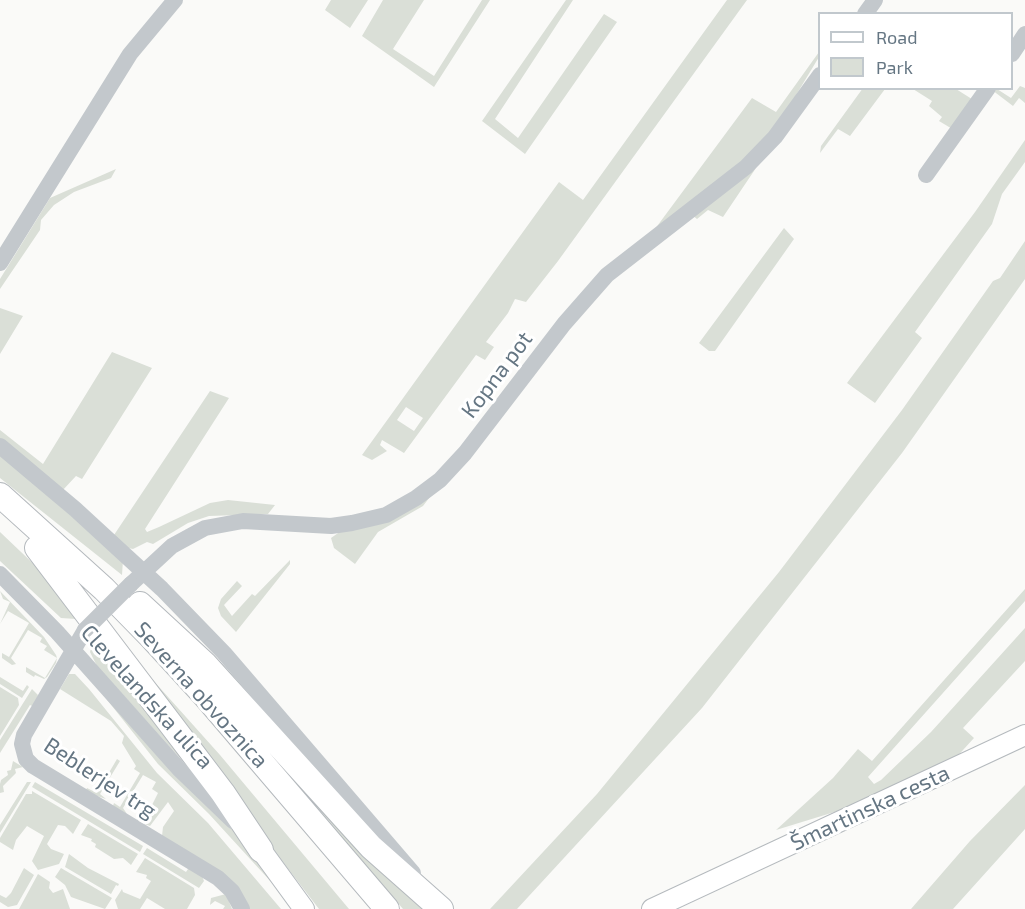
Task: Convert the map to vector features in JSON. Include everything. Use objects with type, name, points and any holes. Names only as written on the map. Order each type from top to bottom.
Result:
[{"type":"highway","name":"Severna obvoznica","points":[[0,495],[69,557],[151,637],[206,697],[387,909]]},
{"type":"highway","name":"Severna obvoznica","points":[[0,515],[80,588],[159,668],[366,909]]},
{"type":"highway","points":[[37,548],[216,784],[261,850]]},
{"type":"highway","points":[[69,557],[119,585],[205,664],[350,825],[401,875],[441,909]]},
{"type":"main road","name":"Šmartinska cesta","points":[[652,909],[715,882],[1025,735]]},
{"type":"main road","points":[[261,850],[304,909]]},
{"type":"main road","name":"Šmartinska cesta","points":[[672,909],[715,882]]},
{"type":"street","points":[[0,263],[130,54],[175,0]]},
{"type":"street","points":[[1013,51],[1025,34]]},
{"type":"street","name":"Kopna pot","points":[[144,571],[182,539],[218,525],[264,521],[331,526],[386,515],[416,498],[440,480],[465,453],[564,324],[607,275],[746,167],[775,136],[818,76]]},
{"type":"street","points":[[926,176],[987,90]]},
{"type":"street","points":[[0,446],[144,571],[224,653],[390,844],[441,909]]},
{"type":"street","name":"Beblerjev trg","points":[[144,571],[85,630],[24,735],[22,744],[26,759],[33,766],[218,878],[232,891],[242,909]]},
{"type":"street","name":"Clevelandska ulica","points":[[0,574],[179,769],[261,850]]},
{"type":"green space","points":[[331,0],[368,0],[350,28],[325,10]]},
{"type":"green space","points":[[383,0],[424,0],[393,49],[434,76],[482,0],[490,0],[434,87],[362,36]]},
{"type":"green space","points":[[566,0],[573,0],[495,119],[518,138],[604,14],[617,22],[525,154],[482,121]]},
{"type":"green space","points":[[727,0],[747,0],[558,261],[526,302],[515,299],[508,313],[486,342],[494,347],[485,360],[476,355],[404,453],[382,440],[380,445],[387,451],[372,460],[362,455],[559,182],[583,200]],"holes":[[[406,407],[423,418],[414,431],[397,420]]]},
{"type":"green space","points":[[818,53],[818,59],[781,120],[756,151],[652,233],[752,98],[776,112]]},
{"type":"green space","points":[[1020,86],[1025,88],[1025,103],[1019,98],[1013,106],[992,90],[999,90],[1011,98]]},
{"type":"green space","points":[[862,90],[884,90],[850,136],[838,129],[820,153],[821,146]]},
{"type":"green space","points":[[915,90],[958,90],[975,101],[954,130],[939,121],[942,117],[929,106],[932,101]]},
{"type":"green space","points":[[1025,140],[1025,162],[1002,194],[992,224],[915,332],[922,338],[875,403],[847,383],[975,212]]},
{"type":"green space","points":[[756,168],[723,217],[708,210],[697,219],[692,215]]},
{"type":"green space","points":[[116,169],[111,178],[74,192],[54,205],[41,220],[40,230],[0,289],[0,279],[50,198]]},
{"type":"green space","points":[[784,228],[794,239],[715,351],[709,351],[699,343]]},
{"type":"green space","points":[[1025,241],[1025,279],[902,453],[702,708],[517,909],[490,909],[597,794],[779,572],[902,410],[993,281],[1000,278]]},
{"type":"green space","points":[[0,308],[23,316],[0,354]]},
{"type":"green space","points":[[112,352],[152,368],[82,479],[76,476],[62,491],[0,442],[0,430],[43,464]]},
{"type":"green space","points":[[210,391],[229,398],[145,529],[147,532],[210,503],[228,500],[275,505],[268,514],[209,516],[188,523],[153,544],[147,542],[133,549],[128,548],[114,535]]},
{"type":"green space","points":[[0,455],[123,560],[122,575],[0,478]]},
{"type":"green space","points":[[436,489],[423,506],[378,532],[355,564],[334,548],[331,538],[341,531]]},
{"type":"green space","points":[[0,532],[41,571],[76,619],[61,618],[0,561]]},
{"type":"green space","points":[[290,560],[290,564],[236,632],[221,616],[218,608],[221,599],[237,581],[242,586],[224,605],[232,616],[252,594],[255,596]]},
{"type":"green space","points":[[1025,589],[1025,601],[868,777],[874,784],[881,780],[931,732],[1025,628],[1025,661],[963,728],[974,738],[953,761],[854,806],[776,830],[833,778],[858,749],[872,761]]},
{"type":"green space","points":[[0,591],[44,637],[57,658],[44,650],[47,646],[40,642],[42,638],[28,630],[11,658],[16,664],[12,665],[2,658],[2,653],[9,657],[29,623],[8,611],[0,624],[10,602],[3,599]]},
{"type":"green space","points":[[93,641],[214,796],[97,666],[90,652]]},
{"type":"green space","points":[[126,650],[220,755],[349,909],[319,909],[219,779]]},
{"type":"green space","points":[[57,658],[56,663],[47,677],[44,679],[26,672],[26,667],[45,678]]},
{"type":"green space","points":[[69,674],[75,674],[89,689],[157,773],[208,823],[281,909],[247,909],[162,836],[163,827],[174,811],[168,802],[150,826],[137,821],[137,817],[144,821],[158,793],[152,789],[156,782],[143,775],[123,808],[127,814],[113,806],[114,803],[120,807],[140,773],[134,769],[136,766],[122,743],[124,736],[111,721],[60,689]]},
{"type":"green space","points":[[0,677],[23,691],[27,685],[29,687],[22,698],[0,684]]},
{"type":"green space","points":[[93,682],[229,825],[273,884],[209,814],[158,764]]},
{"type":"green space","points":[[0,687],[18,698],[19,705],[0,736]]},
{"type":"green space","points":[[32,689],[38,695],[34,707],[30,705],[0,753],[0,740]]},
{"type":"green space","points":[[252,730],[428,909],[403,909]]},
{"type":"green space","points":[[117,759],[120,761],[100,794],[106,799],[85,792],[87,788],[97,793]]},
{"type":"green space","points":[[13,761],[23,767],[15,769],[16,773],[3,786],[4,792],[0,793],[1,780],[8,775],[7,771],[11,770]]},
{"type":"green space","points":[[27,782],[31,782],[0,833],[0,825]]},
{"type":"green space","points":[[35,782],[143,846],[140,852],[32,787]]},
{"type":"green space","points":[[1025,785],[1025,829],[953,909],[911,909],[970,841]]},
{"type":"green space","points":[[32,791],[81,820],[73,834],[65,826],[58,825],[47,844],[51,849],[64,854],[59,864],[38,870],[32,861],[44,836],[27,826],[16,840],[13,850],[0,842],[0,838],[26,794],[32,794]]},
{"type":"green space","points":[[88,824],[138,854],[131,865],[123,858],[114,859],[95,847],[96,844],[91,841],[92,839],[81,835]]},
{"type":"green space","points":[[147,848],[186,872],[190,866],[202,876],[204,881],[199,888],[143,854]]},
{"type":"green space","points":[[69,854],[88,868],[119,884],[118,886],[116,885],[111,894],[65,867]]},
{"type":"green space","points":[[145,858],[194,888],[195,895],[187,909],[165,909],[147,898],[140,909],[118,909],[115,900],[122,889],[123,892],[140,899],[151,881],[146,878],[147,875],[136,872]]},
{"type":"green space","points":[[24,868],[34,875],[17,905],[8,907],[0,902],[0,895],[6,898],[11,893]]},
{"type":"green space","points":[[61,868],[112,898],[105,909],[71,897],[65,885],[55,877]]},
{"type":"green space","points":[[38,874],[50,882],[49,888],[53,893],[63,889],[70,909],[19,909]]},
{"type":"green space","points":[[226,894],[232,909],[223,909],[225,906],[215,901],[210,905],[211,898]]}]
